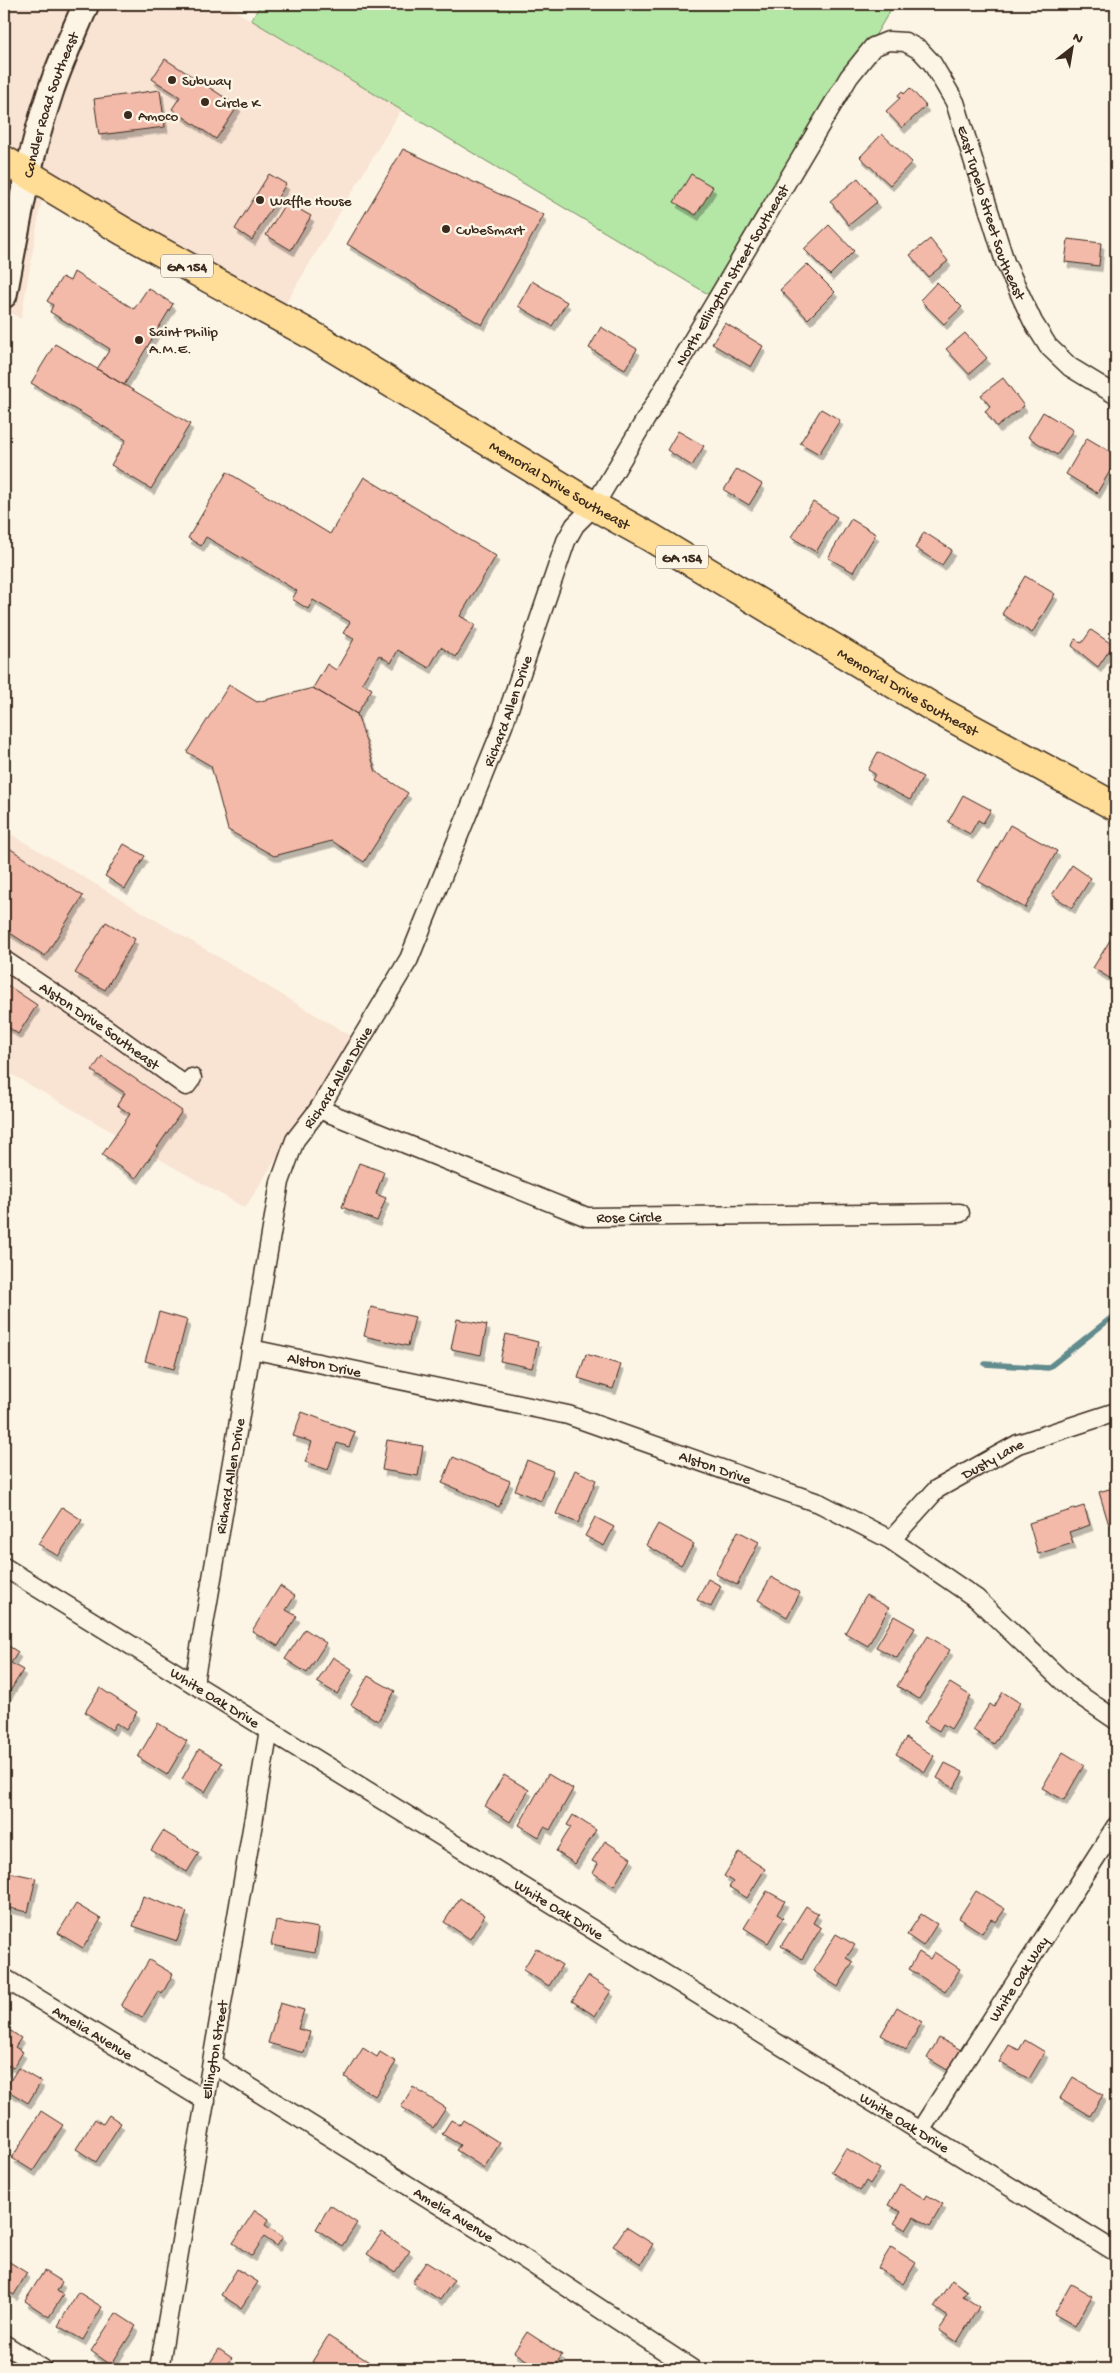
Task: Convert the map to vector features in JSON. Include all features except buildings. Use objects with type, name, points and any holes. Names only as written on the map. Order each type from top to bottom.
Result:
[{"type":"main road","name":"Candler Road Southeast","points":[[4,295],[26,174],[50,92],[86,4]]},
{"type":"main road","name":"Memorial Drive Southeast","points":[[4,160],[122,231],[318,338],[594,506],[650,537],[934,708],[1116,807]]},
{"type":"street","name":"East Tupelo Street Southeast","points":[[872,47],[888,41],[905,42],[920,50],[932,63],[954,102],[1005,262],[1032,322],[1048,346],[1070,367],[1116,395]]},
{"type":"street","name":"North Ellington Street Southeast","points":[[594,506],[849,77],[872,47]]},
{"type":"street","name":"Richard Allen Drive","points":[[194,1683],[280,1182],[295,1140],[319,1108],[409,959],[502,726],[566,541],[575,525],[594,506]]},
{"type":"street","name":"Alston Drive Southeast","points":[[4,960],[107,1029],[186,1086],[192,1078]]},
{"type":"street","name":"Rose Circle","points":[[319,1108],[587,1217],[960,1213]]},
{"type":"street","name":"Alston Drive","points":[[251,1349],[568,1415],[821,1504],[891,1540],[978,1599],[1072,1690],[1116,1720]]},
{"type":"street","name":"Dusty Lane","points":[[891,1540],[937,1489],[1018,1444],[1116,1412]]},
{"type":"street","name":"White Oak Drive","points":[[4,1567],[1116,2252]]},
{"type":"street","name":"Ellington Street","points":[[159,2369],[269,1730]]},
{"type":"street","name":"White Oak Way","points":[[920,2131],[1116,1826]]},
{"type":"street","name":"Amelia Avenue","points":[[4,1978],[206,2102]]},
{"type":"street","name":"Amelia Avenue","points":[[213,2064],[494,2239],[692,2369]]},
{"type":"street","points":[[4,2344],[44,2369]]},
{"type":"shaded area","points":[[4,4],[224,4],[401,110],[277,318],[42,198],[21,319],[4,308]]},
{"type":"shaded area","points":[[4,830],[353,1037],[245,1208],[4,1070]]},
{"type":"shaded area","points":[[4,1966],[22,1975],[4,2001]]},
{"type":"green space","points":[[261,4],[894,4],[718,300],[251,20]]},
{"type":"waterway","points":[[985,1364],[1048,1368],[1116,1314]]},
{"type":"place","name":"Subway","points":[[172,80]]},
{"type":"place","name":"Circle K","points":[[205,102]]},
{"type":"place","name":"Amoco","points":[[128,115]]},
{"type":"place","name":"Waffle House","points":[[260,200]]},
{"type":"place","name":"CubeSmart","points":[[446,229]]},
{"type":"place","name":"Saint Philip A.M.E.","points":[[139,340]]}]
